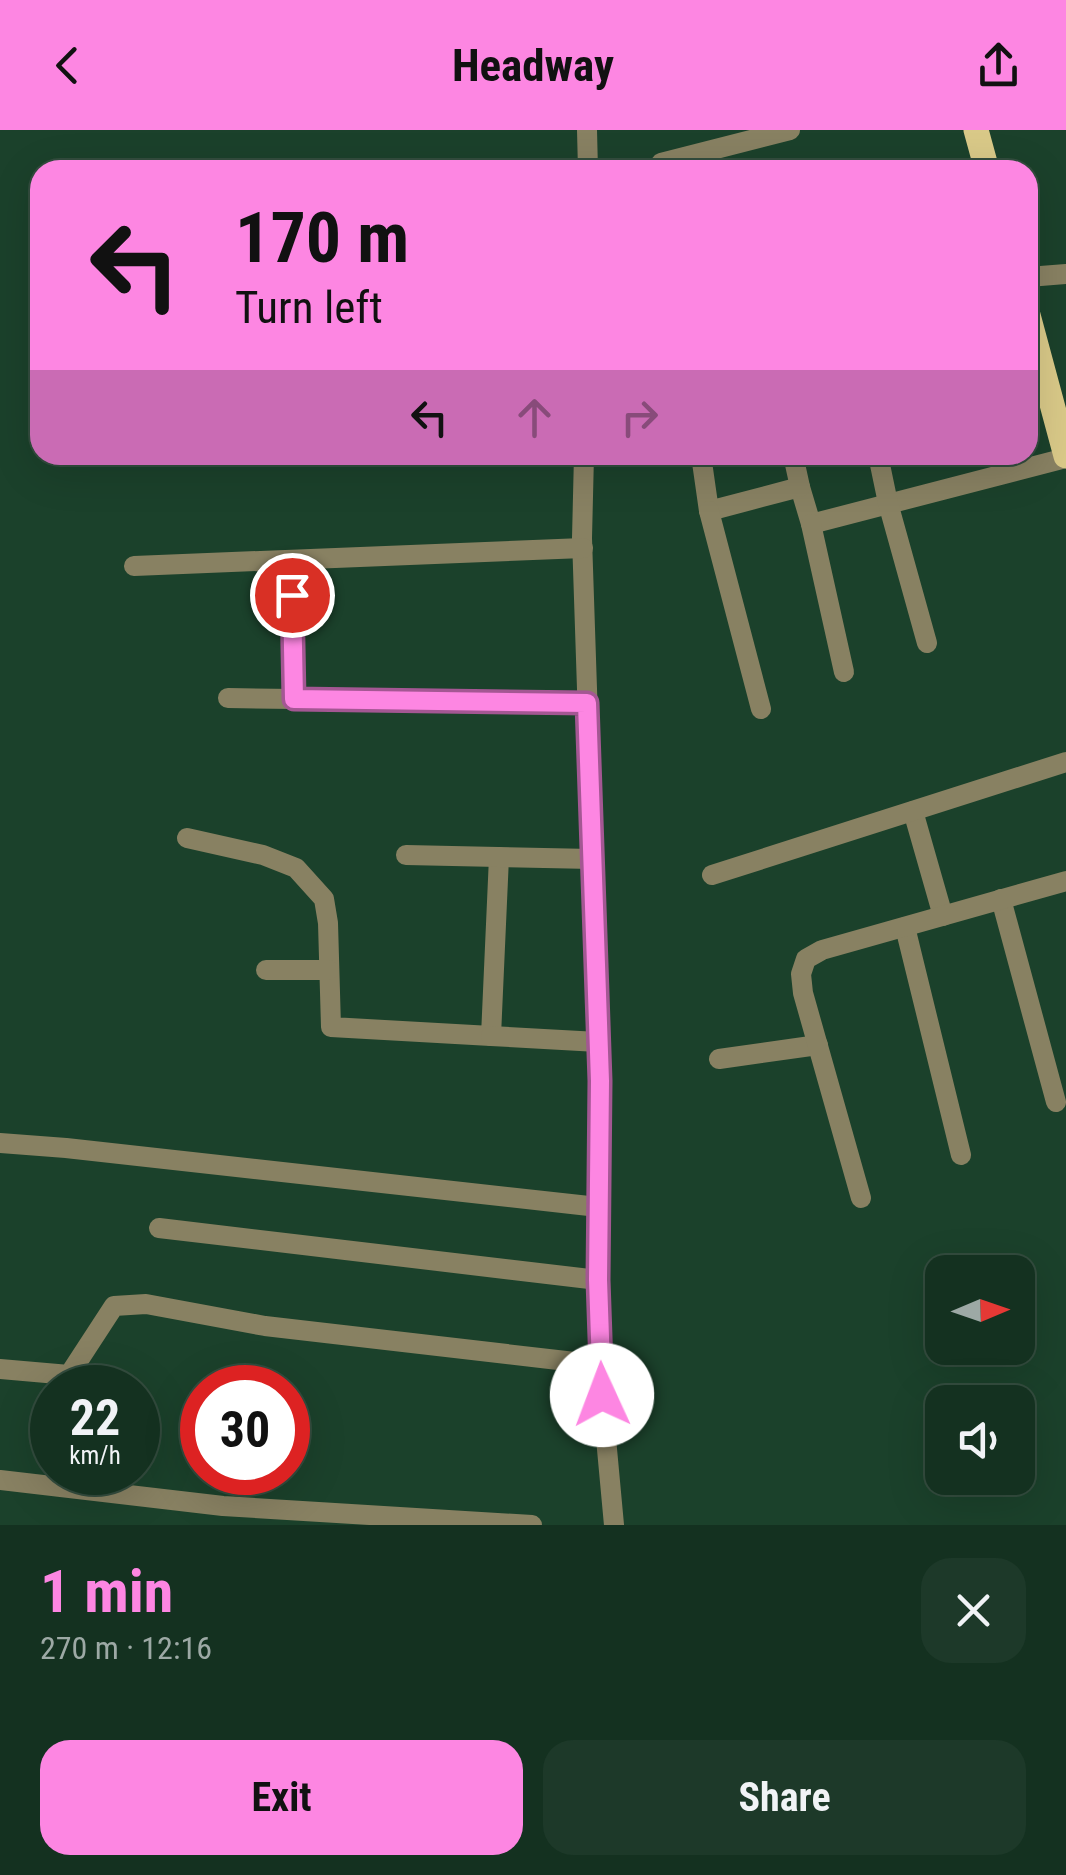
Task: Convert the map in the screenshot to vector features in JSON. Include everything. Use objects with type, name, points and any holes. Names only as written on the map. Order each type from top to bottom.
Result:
[{"type":"main road","points":[[976,130],[984,160]]},
{"type":"main road","points":[[1038,352],[1066,457]]},
{"type":"street","points":[[587,130],[588,160]]},
{"type":"street","points":[[673,160],[790,130]]},
{"type":"street","points":[[1038,276],[1066,274]]},
{"type":"street","points":[[1038,464],[1066,457]]},
{"type":"street","points":[[584,465],[582,548],[598,1042],[598,1280],[614,1525]]},
{"type":"street","points":[[702,465],[709,511],[761,709]]},
{"type":"street","points":[[795,465],[844,672]]},
{"type":"street","points":[[880,465],[927,643]]},
{"type":"street","points":[[811,524],[1035,465]]},
{"type":"street","points":[[709,511],[800,487]]},
{"type":"street","points":[[134,566],[582,548]]},
{"type":"street","points":[[291,560],[294,699]]},
{"type":"street","points":[[228,698],[587,703]]},
{"type":"street","points":[[712,875],[1066,762]]},
{"type":"street","points":[[913,811],[943,916]]},
{"type":"street","points":[[187,838],[296,868],[324,899],[331,1027],[598,1042]]},
{"type":"street","points":[[406,855],[592,859]]},
{"type":"street","points":[[491,1036],[499,857]]},
{"type":"street","points":[[861,1198],[803,993],[801,974],[806,959],[822,950],[1066,881]]},
{"type":"street","points":[[1001,899],[1056,1102]]},
{"type":"street","points":[[905,927],[961,1155]]},
{"type":"street","points":[[266,970],[329,970]]},
{"type":"street","points":[[719,1059],[818,1045]]},
{"type":"street","points":[[0,1143],[598,1207]]},
{"type":"street","points":[[160,1228],[598,1280]]},
{"type":"street","points":[[0,1369],[70,1374],[114,1306],[146,1304],[283,1328],[601,1365]]},
{"type":"street","points":[[0,1480],[223,1506],[532,1525]]},
{"type":"route","points":[[292,595],[294,699],[587,703],[600,1081],[598,1280],[602,1395]]}]
